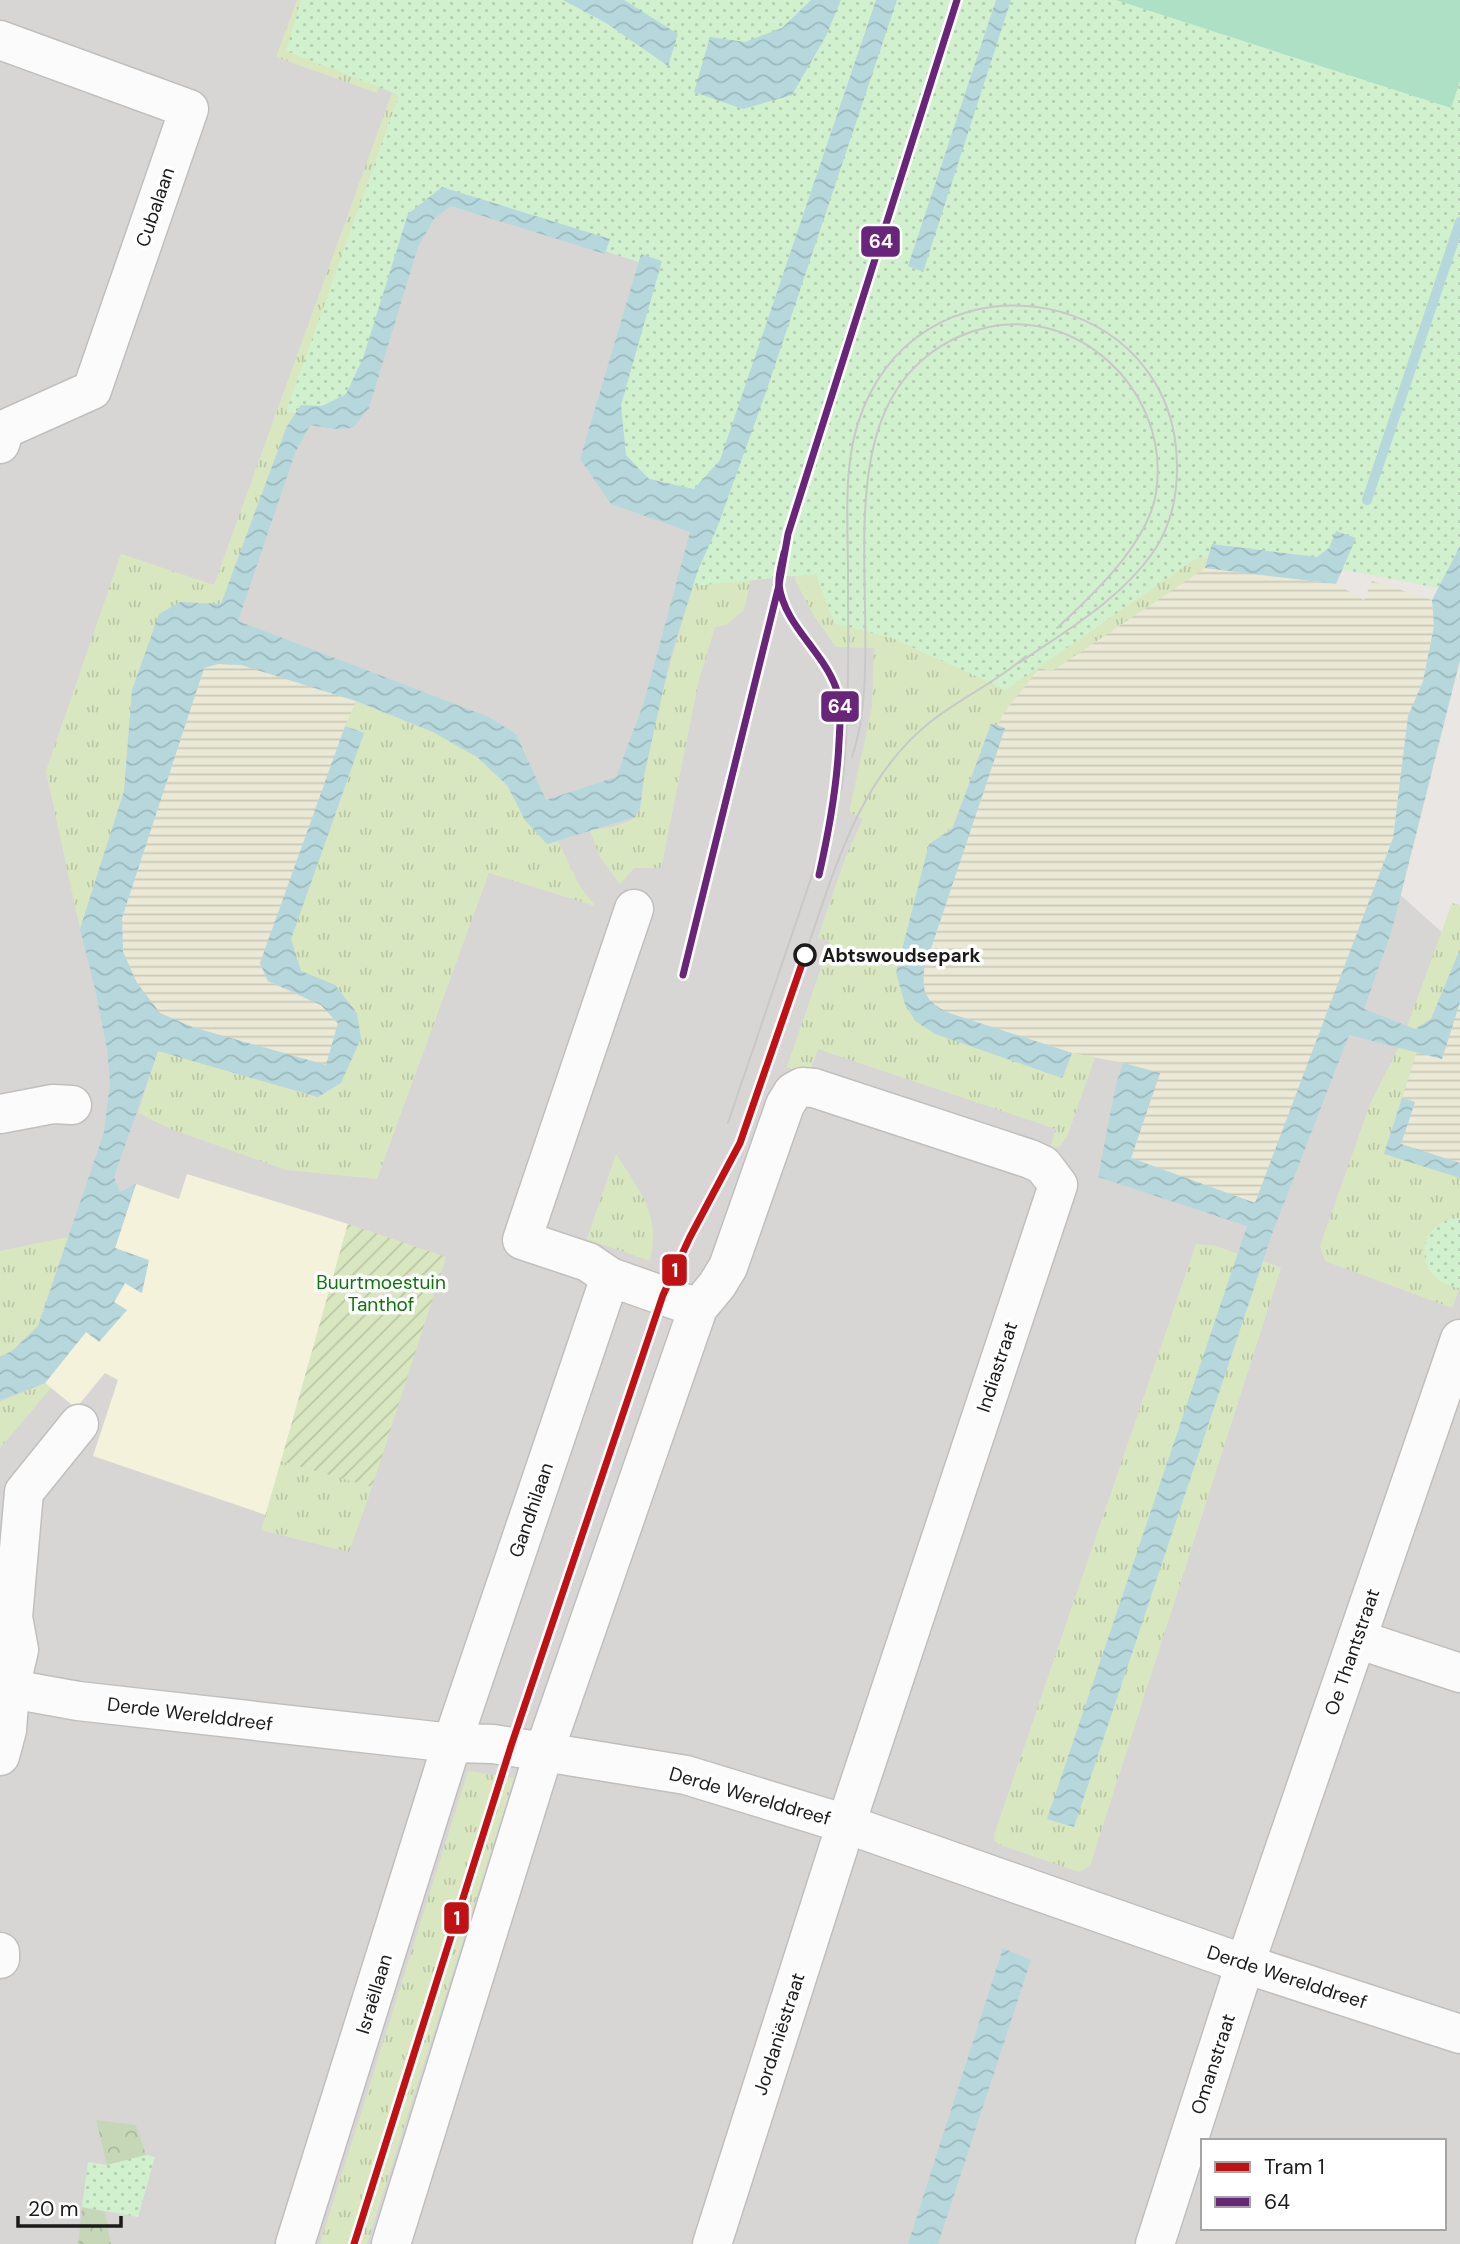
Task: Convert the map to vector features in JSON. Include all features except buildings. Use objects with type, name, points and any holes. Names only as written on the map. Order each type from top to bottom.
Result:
[{"type":"street","name":"Cubalaan","points":[[0,40],[189,109],[92,390],[2,433]]},
{"type":"street","points":[[391,2244],[544,1752],[698,1308],[610,1277],[588,1262],[522,1240],[634,909]]},
{"type":"street","name":"Indiastraat","points":[[698,1308],[728,1267],[773,1138],[793,1092],[802,1087],[814,1088],[1030,1159],[1043,1165],[1058,1185],[846,1824]]},
{"type":"street","points":[[0,1114],[54,1104],[72,1105]]},
{"type":"street","name":"Gandhilaan","points":[[453,1743],[610,1277]]},
{"type":"street","name":"Oe Thantstraat","points":[[1245,1964],[1460,1339]]},
{"type":"street","points":[[0,1756],[7,1730],[5,1688],[19,1650],[13,1617],[23,1492],[79,1424]]},
{"type":"street","points":[[1357,1639],[1460,1673]]},
{"type":"street","name":"Derde Werelddreef","points":[[5,1688],[118,1706],[453,1743],[493,1744],[686,1775],[846,1824],[1245,1964],[1460,2034]]},
{"type":"street","name":"Israëllaan","points":[[295,2244],[453,1743]]},
{"type":"street","name":"Jordaniëstraat","points":[[712,2244],[846,1824]]},
{"type":"street","points":[[0,1952],[0,1959]]},
{"type":"street","name":"Omanstraat","points":[[1155,2244],[1245,1964]]},
{"type":"shaded area","points":[[0,0],[1460,0],[1231,742],[1446,936],[1460,940],[1460,2244],[0,2244]]},
{"type":"shaded area","points":[[1205,568],[1336,584],[1364,600],[1372,581],[1432,600],[1434,626],[1423,681],[1408,716],[1393,838],[1255,1203],[1131,1158],[1160,1073],[1072,1053],[949,1013],[932,1005],[923,987],[924,969],[1005,728],[998,725],[1003,714],[1039,668],[1052,671]]},
{"type":"shaded area","points":[[218,664],[241,665],[356,701],[260,963],[268,981],[321,1005],[338,1024],[326,1066],[192,1027],[160,1013],[137,983],[123,952],[122,918],[129,894],[204,668]]},
{"type":"shaded area","points":[[1460,1002],[1460,1163],[1401,1144],[1415,1102],[1402,1098],[1417,1051],[1442,1059]]},
{"type":"shaded area","points":[[187,1174],[348,1224],[266,1515],[93,1456],[118,1380],[105,1373],[76,1408],[45,1383],[86,1332],[127,1311],[114,1302],[125,1283],[141,1293],[115,1248],[136,1184],[179,1199]]},
{"type":"green space","points":[[297,0],[325,0],[400,27],[377,93],[276,57]]},
{"type":"green space","points":[[301,0],[1460,0],[1460,575],[1454,591],[1329,567],[1198,557],[1006,690],[892,638],[834,623],[816,574],[683,587],[703,516],[599,458],[653,267],[446,198],[423,215],[345,420],[286,412],[399,95],[286,51]]},
{"type":"green space","points":[[1116,0],[1460,0],[1460,81],[1451,108]]},
{"type":"green space","points":[[415,29],[443,187],[287,426],[221,604],[180,602],[132,690],[124,791],[80,929],[46,771],[121,554],[214,585]]},
{"type":"green space","points":[[761,534],[744,610],[726,625],[715,627],[699,679],[661,868],[634,868],[620,884],[600,857],[590,831],[627,822],[639,812],[655,722],[698,570]]},
{"type":"green space","points":[[799,541],[1212,544],[1205,568],[1052,671],[1039,668],[1003,714],[998,725],[991,724],[952,828],[929,844],[905,1004],[1063,1078],[1072,1053],[1095,1057],[1067,1137],[1060,1146],[1049,1151],[1056,1129],[818,1049],[809,1074],[787,1067],[830,942],[818,937],[846,856],[863,819],[849,812],[872,708],[874,648],[836,647],[814,616],[795,580]]},
{"type":"green space","points":[[356,701],[433,732],[477,757],[507,785],[525,820],[547,844],[558,841],[579,885],[595,906],[489,873],[377,1179],[286,1170],[171,1129],[138,1113],[158,1051],[317,1097],[361,1038],[335,985],[301,971],[291,939],[364,733],[345,726]]},
{"type":"green space","points":[[1452,903],[1460,905],[1460,949],[1431,1019],[1415,1029],[1407,1027]]},
{"type":"green space","points":[[1399,1047],[1417,1051],[1384,1153],[1460,1178],[1460,1218],[1451,1219],[1449,1286],[1460,1288],[1452,1308],[1325,1261],[1320,1246],[1370,1104]]},
{"type":"green space","points":[[616,1154],[646,1204],[653,1230],[650,1261],[587,1239]]},
{"type":"green space","points":[[1460,1218],[1460,1288],[1444,1283],[1433,1275],[1424,1252],[1433,1229],[1445,1221]]},
{"type":"green space","name":"Buurtmoestuin Tanthof","points":[[348,1224],[446,1257],[372,1487],[281,1461]]},
{"type":"green space","points":[[68,1237],[38,1326],[12,1351],[0,1357],[0,1251]]},
{"type":"green space","points":[[1196,1244],[1216,1246],[1238,1254],[1048,1819],[1073,1827],[1263,1261],[1281,1268],[1090,1866],[1079,1872],[995,1843],[994,1835]]},
{"type":"green space","points":[[45,1383],[51,1388],[0,1448],[0,1402]]},
{"type":"green space","points":[[281,1461],[372,1487],[349,1552],[261,1530]]},
{"type":"green space","points":[[468,1771],[514,1778],[367,2244],[320,2244]]},
{"type":"green space","points":[[96,2120],[136,2125],[146,2155],[107,2165]]},
{"type":"green space","points":[[146,2155],[155,2157],[138,2217],[82,2207],[88,2162],[107,2165]]},
{"type":"green space","points":[[82,2207],[105,2212],[111,2244],[78,2244]]},
{"type":"water","points":[[563,0],[624,0],[678,34],[668,66],[606,23]]},
{"type":"water","points":[[811,0],[841,0],[826,36],[792,95],[743,109],[694,92],[710,37],[745,42],[782,28]]},
{"type":"water","points":[[876,0],[897,0],[766,392],[717,528],[698,570],[670,659],[644,776],[640,808],[635,817],[547,844],[525,820],[507,785],[477,757],[433,732],[356,701],[241,665],[218,664],[204,668],[122,918],[123,952],[137,983],[160,1013],[192,1027],[326,1065],[338,1023],[321,1005],[268,981],[260,963],[345,726],[364,733],[291,939],[301,971],[335,985],[357,1013],[361,1038],[341,1083],[318,1097],[158,1051],[114,1177],[120,1192],[136,1184],[115,1248],[149,1260],[142,1293],[125,1283],[114,1302],[127,1310],[99,1342],[86,1332],[45,1383],[0,1400],[0,1357],[12,1351],[38,1326],[104,1132],[110,1082],[107,1049],[80,929],[124,791],[132,690],[159,614],[180,602],[221,604],[287,426],[301,405],[322,406],[346,394],[363,358],[408,214],[442,187],[610,239],[605,254],[451,206],[434,219],[418,247],[369,408],[353,428],[334,429],[310,425],[295,453],[238,621],[489,717],[516,734],[546,800],[616,777],[644,702],[690,532],[611,504],[580,459],[641,254],[662,261],[621,405],[626,455],[649,479],[694,489],[720,460]]},
{"type":"water","points":[[996,0],[1011,0],[923,272],[908,266]]},
{"type":"water","points":[[1336,531],[1356,538],[1336,584],[1205,568],[1212,544],[1317,557],[1329,548]]},
{"type":"water","points":[[1460,546],[1460,660],[1392,930],[1364,1009],[1415,1029],[1431,1019],[1460,949],[1460,1002],[1442,1059],[1349,1035],[1272,1234],[1074,1827],[1047,1819],[1247,1226],[1098,1177],[1116,1084],[1123,1063],[1160,1073],[1131,1158],[1255,1203],[1393,838],[1408,716],[1423,681],[1434,626],[1432,600]]},
{"type":"water","points":[[991,724],[1005,728],[924,969],[925,991],[930,1001],[949,1013],[1072,1053],[1062,1078],[935,1034],[915,1021],[905,1004],[896,973],[929,844],[953,828]]},
{"type":"water","points":[[1402,1098],[1415,1102],[1401,1144],[1460,1163],[1460,1178],[1384,1154]]},
{"type":"water","points":[[1003,1948],[1031,1960],[938,2244],[908,2244]]},
{"type":"waterway","points":[[1367,500],[1460,222]]},
{"type":"tram line","points":[[728,1123],[842,787],[848,680],[848,489],[856,428],[863,409],[896,356],[941,322],[992,307],[1046,308],[1096,326],[1138,359],[1167,407],[1177,468],[1176,490],[1168,522],[1160,542],[1140,569],[1092,613],[1019,663]]},
{"type":"tram line","points":[[852,757],[863,705],[864,526],[869,467],[884,414],[912,370],[958,337],[997,325],[1035,326],[1071,337],[1102,356],[1128,383],[1147,416],[1157,453],[1156,493],[1142,531],[1117,567],[1057,628]]},
{"type":"tram line","points":[[805,955],[851,829],[884,772],[904,746],[929,723],[1026,656]]},
{"type":"tram line","name":"1","points":[[354,2244],[511,1746],[663,1295],[690,1237],[740,1143],[805,955]]},
{"type":"transit line","name":"64","points":[[683,975],[779,585],[788,534],[957,0]]},
{"type":"transit line","name":"64","points":[[784,553],[779,581],[782,599],[788,613],[830,675],[839,701],[836,776],[819,875]]},
{"type":"place","name":"Abtswoudsepark","points":[[805,955]]}]
